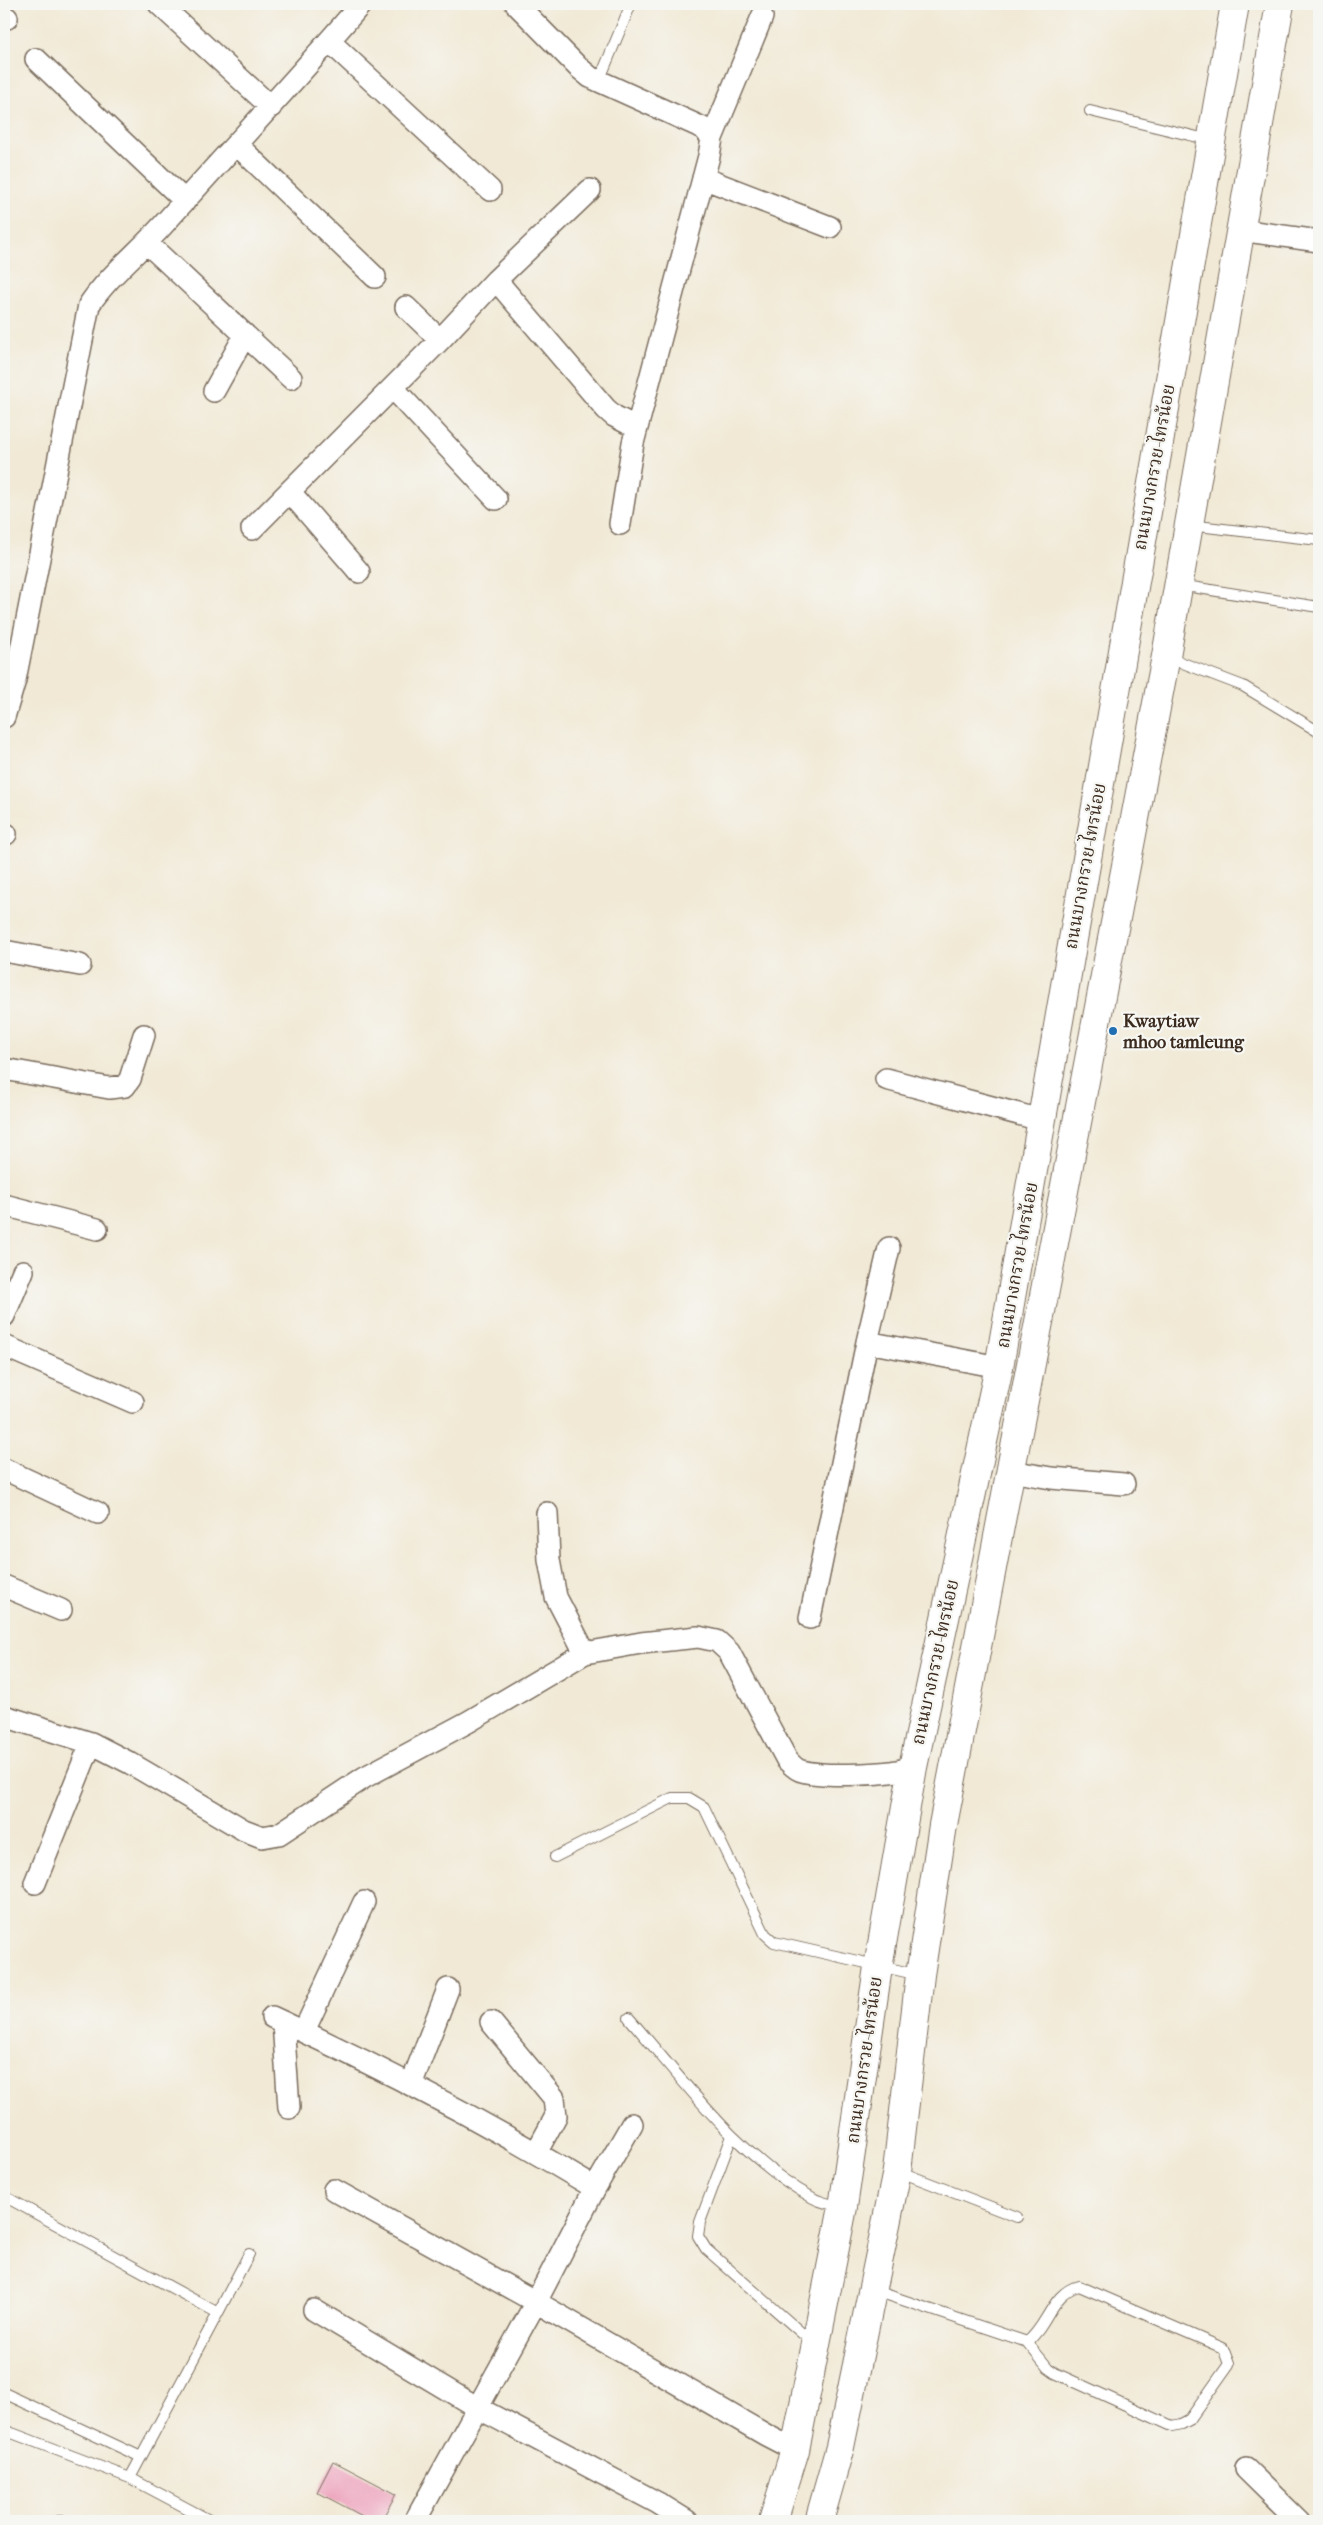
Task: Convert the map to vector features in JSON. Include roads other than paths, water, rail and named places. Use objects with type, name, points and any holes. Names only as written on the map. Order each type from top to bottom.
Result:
[{"type":"main road","points":[[1233,13],[1277,17]]},
{"type":"main road","name":"ถนนบางกรวย-ไทรน้อย","points":[[773,2521],[795,2450],[843,2207],[878,1967],[912,1767],[999,1367],[1233,13]]},
{"type":"main road","name":"ถนนบางกรวย-ไทรน้อย","points":[[819,2521],[840,2447],[897,2171],[920,1975],[943,1825],[1166,656],[1277,17]]},
{"type":"street","points":[[159,4],[271,107]]},
{"type":"street","points":[[4,717],[15,680],[89,305],[98,292],[147,243],[271,107],[361,4]]},
{"type":"street","points":[[516,4],[578,67],[599,81],[703,128],[712,138]]},
{"type":"street","points":[[620,524],[637,428],[712,138],[762,17]]},
{"type":"street","points":[[329,41],[490,190]]},
{"type":"street","points":[[36,59],[185,201]]},
{"type":"street","points":[[236,144],[375,277]]},
{"type":"street","points":[[703,178],[830,227]]},
{"type":"street","points":[[252,530],[440,340],[496,280],[590,190]]},
{"type":"street","points":[[1240,230],[1319,241]]},
{"type":"street","points":[[147,243],[291,378]]},
{"type":"street","points":[[496,280],[606,409],[614,416],[637,428]]},
{"type":"street","points":[[406,307],[440,340]]},
{"type":"street","points":[[214,391],[245,335]]},
{"type":"street","points":[[393,388],[496,499]]},
{"type":"street","points":[[290,492],[359,572]]},
{"type":"street","points":[[4,951],[80,965]]},
{"type":"street","points":[[4,1069],[109,1088],[125,1086],[130,1079],[144,1035]]},
{"type":"street","points":[[886,1079],[1041,1120]]},
{"type":"street","points":[[4,1205],[97,1229]]},
{"type":"street","points":[[810,1618],[867,1342],[889,1248]]},
{"type":"street","points":[[4,1316],[23,1272]]},
{"type":"street","points":[[867,1342],[999,1367]]},
{"type":"street","points":[[4,1346],[133,1402]]},
{"type":"street","points":[[4,1469],[98,1513]]},
{"type":"street","points":[[1011,1472],[1100,1483],[1124,1484]]},
{"type":"street","points":[[547,1513],[548,1560],[556,1598],[585,1654]]},
{"type":"street","points":[[4,1586],[61,1610]]},
{"type":"street","points":[[4,1716],[91,1743],[130,1763],[244,1830],[262,1837],[279,1834],[365,1777],[468,1722],[585,1654],[641,1643],[698,1638],[717,1642],[729,1652],[787,1760],[800,1771],[818,1774],[900,1772],[912,1767]]},
{"type":"street","points":[[35,1883],[91,1743]]},
{"type":"street","points":[[304,2031],[364,1902]]},
{"type":"street","points":[[411,2085],[448,1989]]},
{"type":"street","points":[[289,2108],[278,2019],[411,2085],[536,2153],[595,2188]]},
{"type":"street","points":[[491,2022],[554,2098],[556,2116],[536,2153]]},
{"type":"street","points":[[416,2521],[536,2302],[595,2188],[632,2124]]},
{"type":"street","points":[[334,2190],[536,2302],[795,2450]]},
{"type":"street","points":[[314,2310],[478,2408],[687,2521]]},
{"type":"street","points":[[1246,2469],[1299,2521]]},
{"type":"lane","points":[[599,81],[631,4]]},
{"type":"lane","points":[[1090,111],[1211,140]]},
{"type":"lane","points":[[1188,525],[1319,540]]},
{"type":"lane","points":[[1178,585],[1319,607]]},
{"type":"lane","points":[[1166,656],[1243,686],[1319,732]]},
{"type":"lane","points":[[555,1857],[672,1798],[689,1798],[704,1807],[765,1934],[774,1942],[920,1975]]},
{"type":"lane","points":[[629,2018],[732,2136],[772,2170],[814,2199],[843,2207]]},
{"type":"lane","points":[[732,2136],[700,2222],[698,2236],[706,2249],[816,2345]]},
{"type":"lane","points":[[897,2171],[1017,2217]]},
{"type":"lane","points":[[4,2196],[218,2313]]},
{"type":"lane","points":[[130,2478],[249,2254]]},
{"type":"lane","points":[[872,2290],[1027,2342],[1054,2373],[1172,2426],[1190,2419],[1229,2364],[1223,2348],[1079,2286],[1068,2288],[1062,2294],[1034,2336],[1027,2342]]},
{"type":"lane","points":[[4,2393],[141,2457]]},
{"type":"lane","points":[[4,2430],[130,2478],[211,2521]]},
{"type":"lane","points":[[58,2521],[71,2521]]},
{"type":"place","name":"Kwaytiaw mhoo tamleung","points":[[1113,1031]]}]
